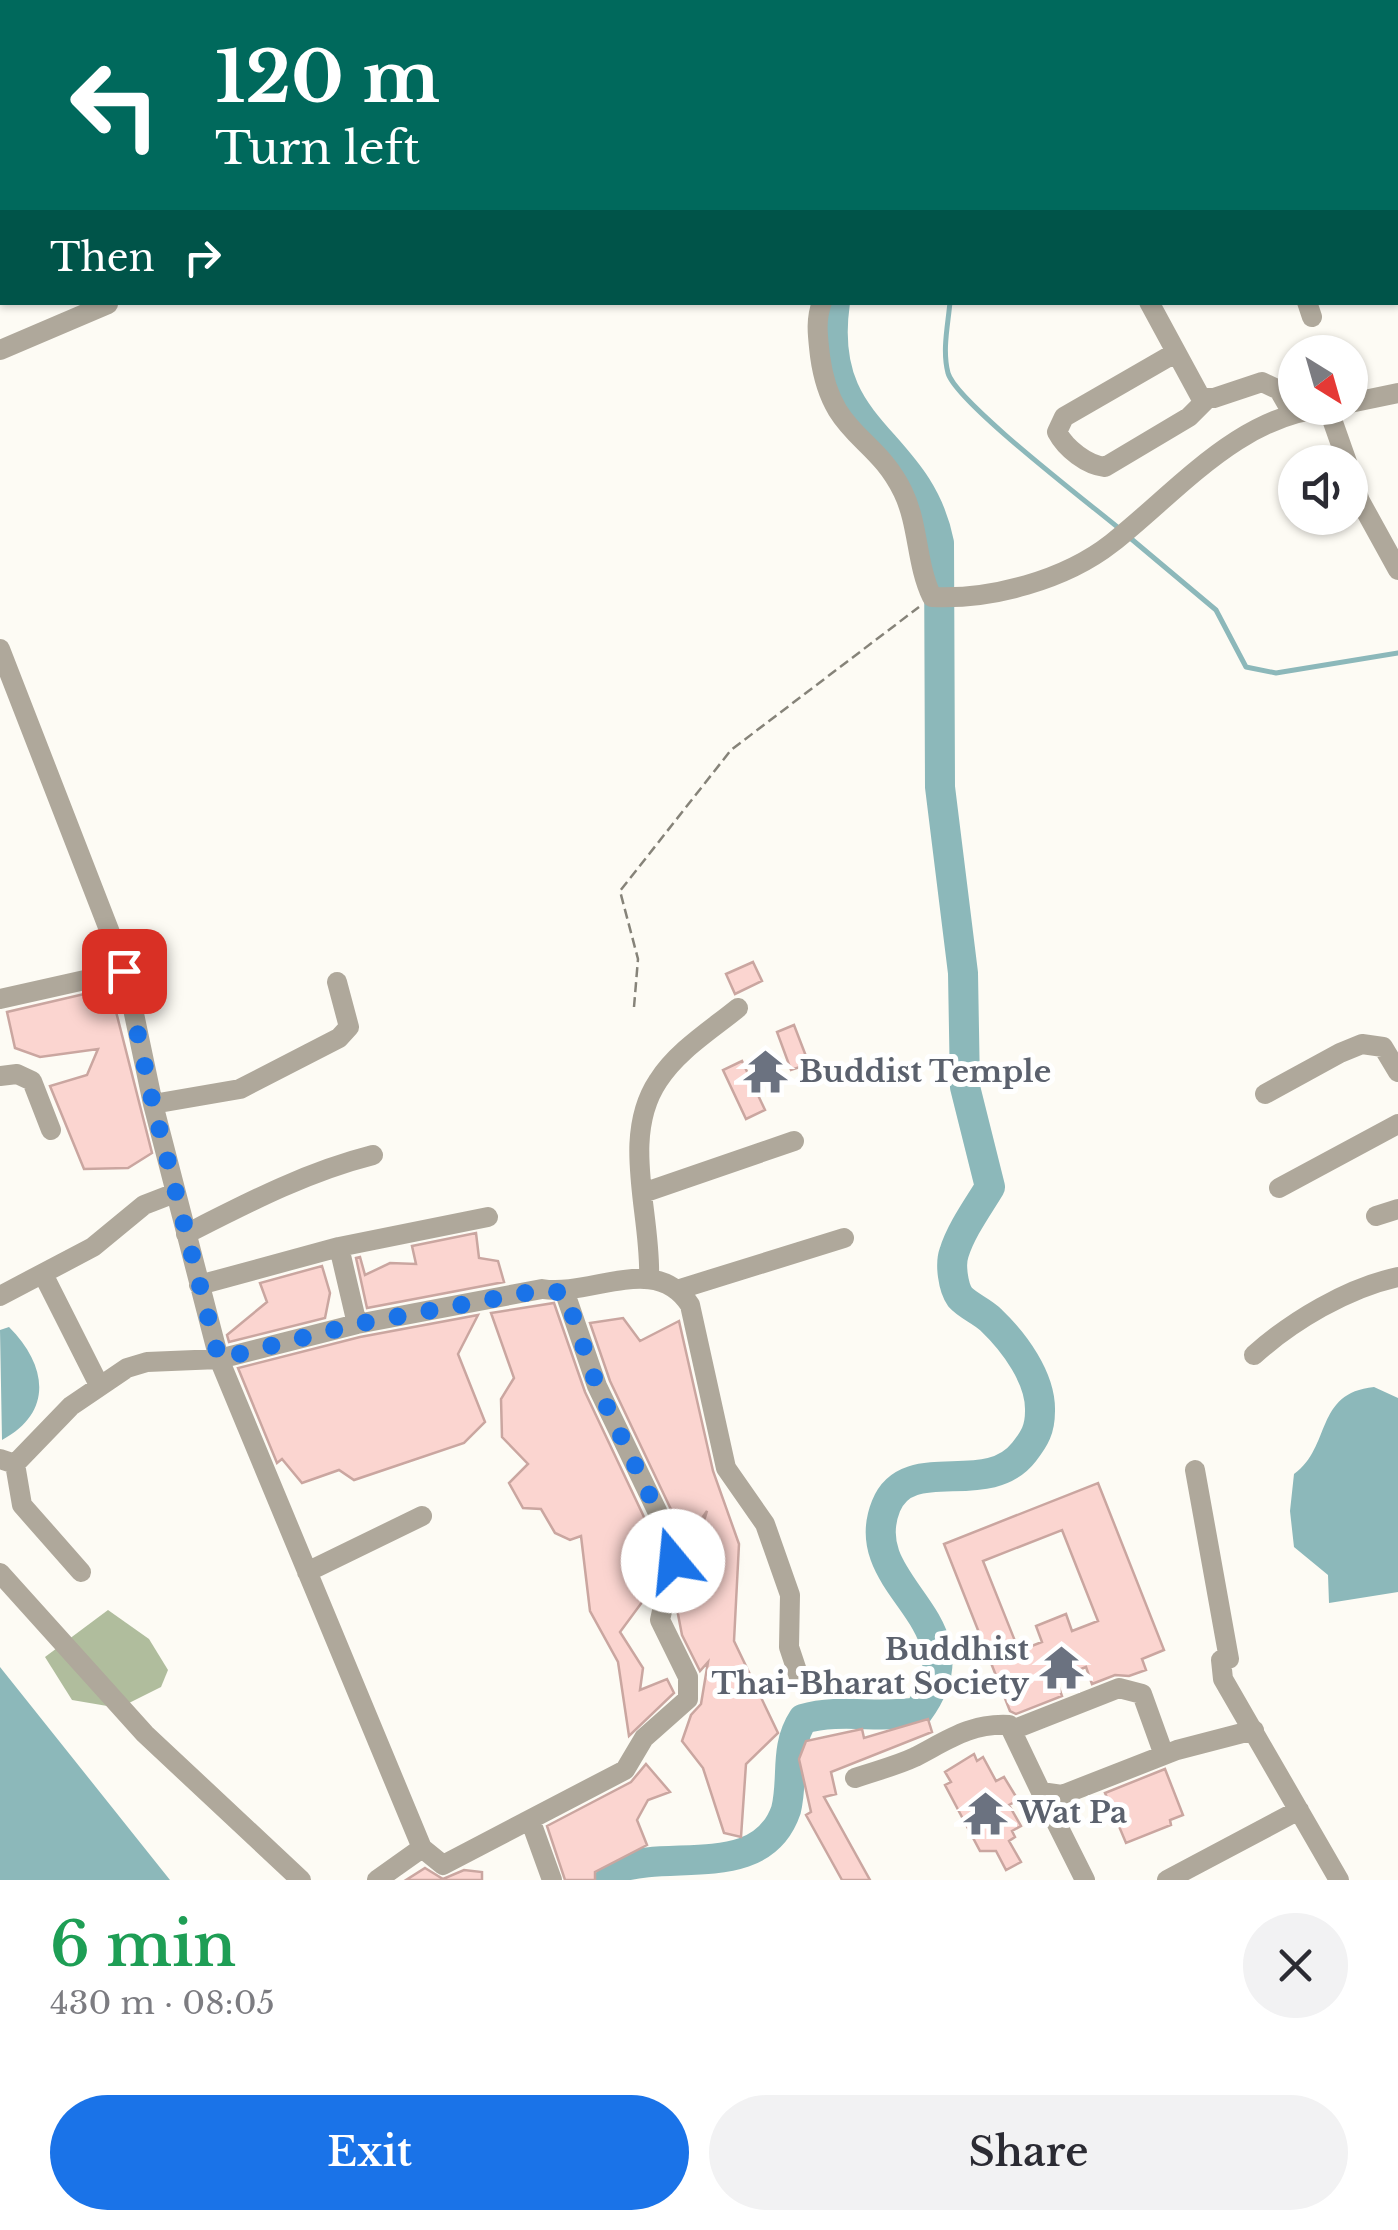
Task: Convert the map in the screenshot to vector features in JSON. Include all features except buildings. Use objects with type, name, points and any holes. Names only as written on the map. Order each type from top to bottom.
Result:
[{"type":"street","points":[[391,0],[421,0]]},
{"type":"street","points":[[0,350],[106,305]]},
{"type":"street","points":[[821,305],[816,323],[828,394],[845,425],[885,466],[905,495],[932,597],[955,598],[1064,571],[1112,543],[1212,459],[1278,420]]},
{"type":"street","points":[[1151,305],[1195,391],[1207,400]]},
{"type":"street","points":[[1175,353],[1064,417],[1058,424],[1062,442],[1092,464],[1105,467],[1189,417],[1207,400],[1262,382],[1278,389]]},
{"type":"street","points":[[1368,400],[1398,394]]},
{"type":"street","points":[[1368,516],[1398,570]]},
{"type":"street","points":[[0,649],[124,971],[153,1104],[219,1359],[422,1848],[443,1865],[625,1770],[644,1738],[678,1711],[690,1690],[660,1620],[674,1553],[672,1542],[597,1386],[565,1293]]},
{"type":"street","points":[[0,998],[124,971]]},
{"type":"street","points":[[153,1104],[240,1089],[339,1038],[349,1026],[337,982]]},
{"type":"street","points":[[648,1279],[650,1240],[641,1137],[657,1082],[679,1055],[738,1008]]},
{"type":"street","points":[[1265,1094],[1362,1044],[1383,1047],[1398,1072]]},
{"type":"street","points":[[0,1076],[16,1074],[32,1081],[51,1130]]},
{"type":"street","points":[[1280,1188],[1398,1124]]},
{"type":"street","points":[[643,1193],[794,1141]]},
{"type":"street","points":[[186,1234],[275,1188],[331,1166],[373,1156]]},
{"type":"street","points":[[0,1296],[92,1247],[144,1205],[175,1193]]},
{"type":"street","points":[[1376,1216],[1398,1209]]},
{"type":"street","points":[[198,1285],[340,1246],[488,1217]]},
{"type":"street","points":[[81,1572],[22,1505],[8,1462],[98,1385],[147,1362],[219,1359],[357,1324],[542,1290],[565,1293],[635,1277],[680,1289],[844,1238]]},
{"type":"street","points":[[340,1246],[357,1324]]},
{"type":"street","points":[[42,1274],[98,1385]]},
{"type":"street","points":[[1254,1355],[1284,1329],[1365,1287],[1398,1277]]},
{"type":"street","points":[[680,1289],[700,1334],[709,1404],[726,1468],[765,1524],[790,1594],[789,1647],[800,1680]]},
{"type":"street","points":[[1194,1470],[1229,1659],[1221,1660],[1224,1678],[1338,1880]]},
{"type":"street","points":[[307,1572],[422,1516]]},
{"type":"street","points":[[0,1573],[123,1710],[301,1880]]},
{"type":"street","points":[[1012,1730],[1119,1688],[1132,1688],[1142,1694],[1164,1755]]},
{"type":"street","points":[[855,1778],[912,1758],[962,1730],[986,1724],[1009,1725],[1084,1880]]},
{"type":"street","points":[[1041,1792],[1062,1795],[1164,1755],[1254,1730]]},
{"type":"street","points":[[1168,1880],[1298,1810]]},
{"type":"street","points":[[531,1822],[552,1880]]},
{"type":"street","points":[[377,1880],[422,1848]]},
{"type":"path","points":[[634,1006],[638,959],[620,891],[731,750],[932,597]]},
{"type":"green space","points":[[108,1610],[149,1639],[168,1670],[161,1687],[119,1708],[72,1700],[45,1657]]},
{"type":"water","points":[[9,1327],[32,1357],[39,1388],[30,1416],[2,1440],[0,1330]]},
{"type":"water","points":[[1374,1387],[1398,1398],[1398,1592],[1329,1603],[1328,1575],[1294,1547],[1290,1511],[1294,1474],[1306,1463],[1332,1410],[1342,1399]]},
{"type":"water","points":[[0,1667],[170,1880],[0,1880]]},
{"type":"waterway","points":[[609,1880],[617,1868],[715,1858],[758,1846],[774,1832],[786,1810],[793,1741],[803,1719],[832,1714],[918,1712],[935,1680],[937,1653],[929,1628],[887,1560],[881,1535],[886,1506],[897,1490],[912,1481],[990,1473],[1008,1466],[1028,1447],[1039,1423],[1036,1386],[1024,1361],[991,1320],[960,1297],[953,1275],[957,1244],[990,1187],[965,1087],[963,973],[940,787],[939,543],[928,507],[911,479],[854,408],[840,380],[833,346],[835,305]]},
{"type":"waterway","points":[[950,305],[946,355],[948,373],[956,387],[998,429],[1121,530]]},
{"type":"waterway","points":[[1129,537],[1216,610],[1246,667],[1276,673],[1398,653]]},
{"type":"place","name":"Buddist Temple","points":[[766,1072]]},
{"type":"place","name":"Buddhist Thai-Bharat Society","points":[[1062,1667]]},
{"type":"place","name":"Wat Pa","points":[[985,1813]]},
{"type":"route","points":[[124,971],[153,1104],[219,1359],[357,1324],[542,1290],[565,1293],[597,1386],[672,1542],[673,1561]]}]
